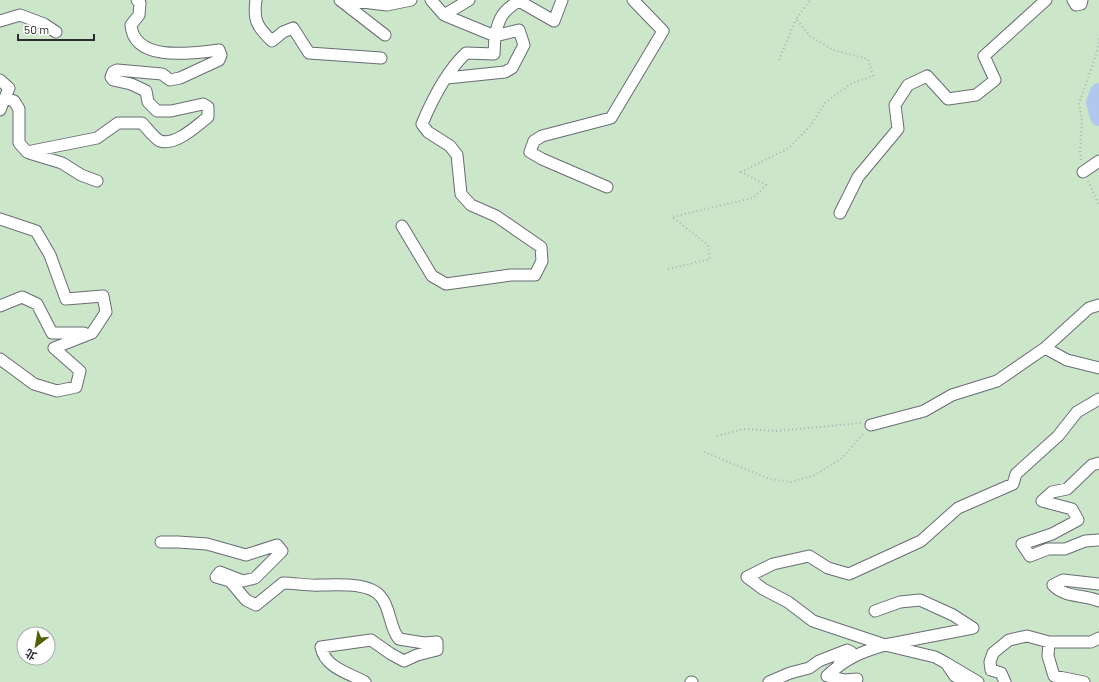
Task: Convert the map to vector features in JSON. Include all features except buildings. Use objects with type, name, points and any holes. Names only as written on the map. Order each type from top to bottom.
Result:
[{"type":"street","points":[[26,152],[97,138],[118,123],[142,123],[159,140],[167,142],[176,140],[208,117],[208,107],[204,104],[171,111],[157,112],[148,102],[146,91],[131,84],[113,80],[111,77],[113,72],[117,70],[162,74],[170,80],[180,78],[219,60],[221,55],[219,50],[182,54],[160,52],[140,44],[132,35],[131,25],[140,15],[140,2],[137,0]]},
{"type":"street","points":[[256,0],[254,12],[258,25],[272,41],[283,32],[293,28],[309,53],[381,58]]},
{"type":"street","points":[[340,0],[385,35]]},
{"type":"street","points":[[346,0],[387,5],[411,0]]},
{"type":"street","points":[[431,0],[444,15],[495,36],[518,30],[524,45],[512,68],[505,72],[447,78]]},
{"type":"street","points":[[444,15],[469,0]]},
{"type":"street","points":[[402,226],[432,276],[446,284],[510,275],[535,275],[542,261],[541,247],[496,216],[471,205],[461,194],[457,156],[450,146],[428,132],[422,124],[457,61],[466,53],[494,54],[498,20],[507,8],[519,1],[554,20],[562,0]]},
{"type":"street","points":[[607,187],[542,159],[530,152],[534,142],[542,136],[611,118],[663,31],[633,0]]},
{"type":"street","points":[[840,213],[858,177],[898,129],[895,105],[908,85],[927,76],[948,99],[976,95],[995,80],[984,56],[1046,0]]},
{"type":"street","points":[[1073,0],[1076,5],[1081,4],[1082,0]]},
{"type":"street","points":[[0,21],[20,15],[44,24],[56,32]]},
{"type":"street","points":[[0,80],[9,88],[0,110]]},
{"type":"street","points":[[5,98],[14,101],[19,109],[19,143],[26,152],[62,163],[97,181]]},
{"type":"street","points":[[1084,171],[1099,161]]},
{"type":"street","points":[[0,219],[36,231],[50,255],[66,299],[103,296],[106,312],[92,333],[54,348],[80,372],[76,387],[57,391],[34,384],[0,359]]},
{"type":"street","points":[[0,306],[22,297],[37,304],[52,333],[92,333]]},
{"type":"street","points":[[871,426],[924,411],[952,395],[997,381],[1045,348],[1089,308],[1099,304]]},
{"type":"street","points":[[1045,348],[1067,360],[1099,368]]},
{"type":"street","points":[[978,682],[935,657],[885,645],[812,620],[788,602],[763,589],[747,577],[773,564],[809,556],[828,568],[849,574],[922,541],[958,508],[1013,484],[1016,474],[1058,436],[1077,412],[1099,399]]},
{"type":"street","points":[[1099,463],[1092,464],[1067,489],[1052,492],[1042,501],[1072,509],[1078,520],[1052,534],[1022,544],[1030,556],[1048,549],[1065,550],[1084,542],[1099,540]]},
{"type":"street","points":[[161,542],[207,544],[246,555],[276,545],[282,551],[255,578],[243,581],[220,572],[216,577],[230,581],[246,600],[256,605],[283,583],[318,586],[337,584],[362,587],[375,592],[382,597],[393,632],[399,639],[424,643],[437,642],[437,650],[424,652],[404,660],[391,654],[371,640],[321,648],[322,655],[331,665],[365,682]]},
{"type":"street","points":[[1099,584],[1063,580],[1053,585],[1059,592],[1089,596],[1099,601]]},
{"type":"street","points":[[839,664],[860,652],[885,645],[973,628],[953,615],[920,600],[900,602],[875,611]]},
{"type":"street","points":[[1005,682],[1001,673],[991,670],[990,662],[992,653],[1009,640],[1027,636],[1048,642],[1091,642],[1099,638]]},
{"type":"street","points":[[1048,642],[1048,656],[1054,676],[1084,682]]},
{"type":"street","points":[[769,682],[790,673],[808,668],[819,660],[848,650],[851,652],[827,676],[845,680],[857,679]]},
{"type":"street","points":[[946,663],[955,676],[966,682]]},
{"type":"path","points":[[779,60],[796,19],[810,0]]},
{"type":"path","points":[[668,269],[710,259],[708,245],[672,218],[753,198],[766,185],[741,172],[789,148],[811,125],[826,103],[852,84],[873,76],[868,59],[833,50],[810,36],[796,19]]},
{"type":"path","points":[[1099,38],[1097,52],[1079,104],[1082,121],[1080,151],[1084,171],[1099,205]]},
{"type":"path","points":[[704,452],[770,479],[791,482],[814,474],[842,458],[871,426],[861,422],[777,431],[744,429],[717,436]]},
{"type":"green space","points":[[0,0],[1099,0],[1099,682],[0,682]]},
{"type":"waterway","points":[[1099,92],[1095,102],[1099,117]]}]
